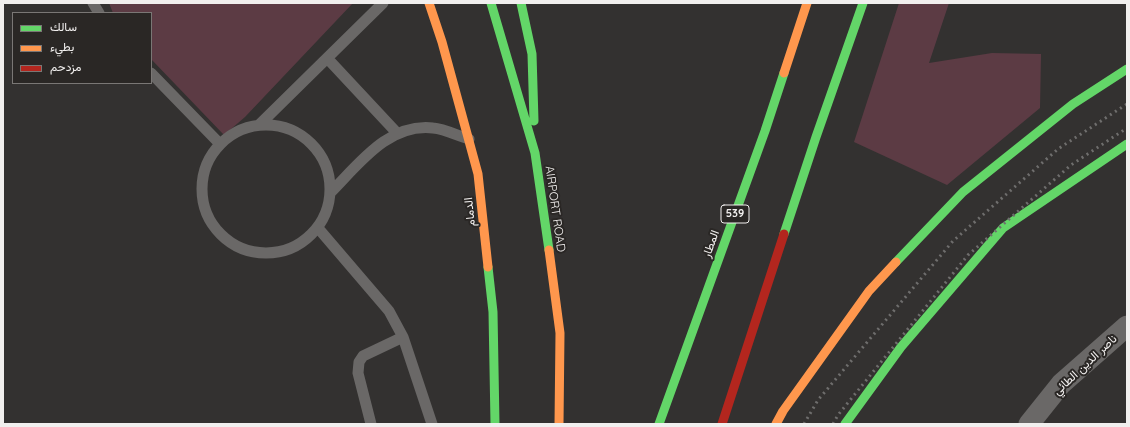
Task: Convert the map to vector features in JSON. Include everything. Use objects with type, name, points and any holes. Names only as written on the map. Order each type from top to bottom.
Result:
[{"type":"main road","name":"الدمام","points":[[429,3],[442,42],[478,174],[493,312],[495,424]]},
{"type":"main road","name":"AIRPORT ROAD","points":[[491,3],[535,153],[560,333],[559,424]]},
{"type":"main road","points":[[521,3],[532,54],[535,153]]},
{"type":"main road","name":"المطار","points":[[659,424],[765,131],[807,3]]},
{"type":"main road","points":[[722,424],[816,137],[863,3]]},
{"type":"main road","points":[[776,424],[869,292],[963,192],[1073,104],[1127,69]]},
{"type":"main road","points":[[845,424],[901,347],[1003,228],[1127,144]]},
{"type":"street","name":"ناصر الدين الطائي","points":[[1028,424],[1061,384],[1127,326]]},
{"type":"lane","points":[[93,3],[98,12]]},
{"type":"lane","points":[[259,125],[383,3]]},
{"type":"lane","points":[[327,58],[397,133]]},
{"type":"lane","points":[[152,74],[220,144]]},
{"type":"lane","points":[[259,125],[273,125],[286,128],[299,134],[319,153],[326,165],[330,179],[328,205],[318,228],[308,239],[295,247],[281,252],[266,254],[251,252],[237,247],[224,238],[214,227],[202,200],[204,170],[211,156],[220,144],[231,135],[244,128],[259,125]]},
{"type":"lane","points":[[330,193],[373,149],[397,133],[423,127],[435,128],[469,139]]},
{"type":"lane","points":[[318,228],[389,311],[403,337],[432,424]]},
{"type":"lane","points":[[371,424],[358,373],[359,362],[363,356],[403,337]]},
{"type":"shaded area","points":[[109,3],[353,3],[245,117],[224,135],[152,60],[152,12],[113,12]]},
{"type":"shaded area","points":[[899,3],[949,3],[929,63],[992,53],[1041,54],[1040,108],[947,185],[854,142]]},
{"type":"railway","points":[[804,424],[818,400],[953,241],[1058,149],[1127,104]]},
{"type":"railway","points":[[833,424],[838,415],[968,255],[1071,165],[1127,128]]},
{"type":"traffic: fast","points":[[491,3],[535,153],[549,250]]},
{"type":"traffic: fast","points":[[521,3],[532,54],[534,121]]},
{"type":"traffic: fast","points":[[784,234],[863,3]]},
{"type":"traffic: fast","points":[[896,262],[963,192],[1073,104],[1127,69]]},
{"type":"traffic: fast","points":[[659,424],[765,131],[784,73]]},
{"type":"traffic: fast","points":[[845,424],[901,347],[1003,228],[1127,144]]},
{"type":"traffic: fast","points":[[488,267],[493,312],[495,424]]},
{"type":"traffic: slow","points":[[429,3],[442,42],[478,174],[488,267]]},
{"type":"traffic: slow","points":[[784,73],[807,3]]},
{"type":"traffic: slow","points":[[549,250],[560,333],[559,424]]},
{"type":"traffic: slow","points":[[776,424],[783,411],[869,291],[896,262]]},
{"type":"traffic: jam","points":[[722,424],[784,234]]}]
